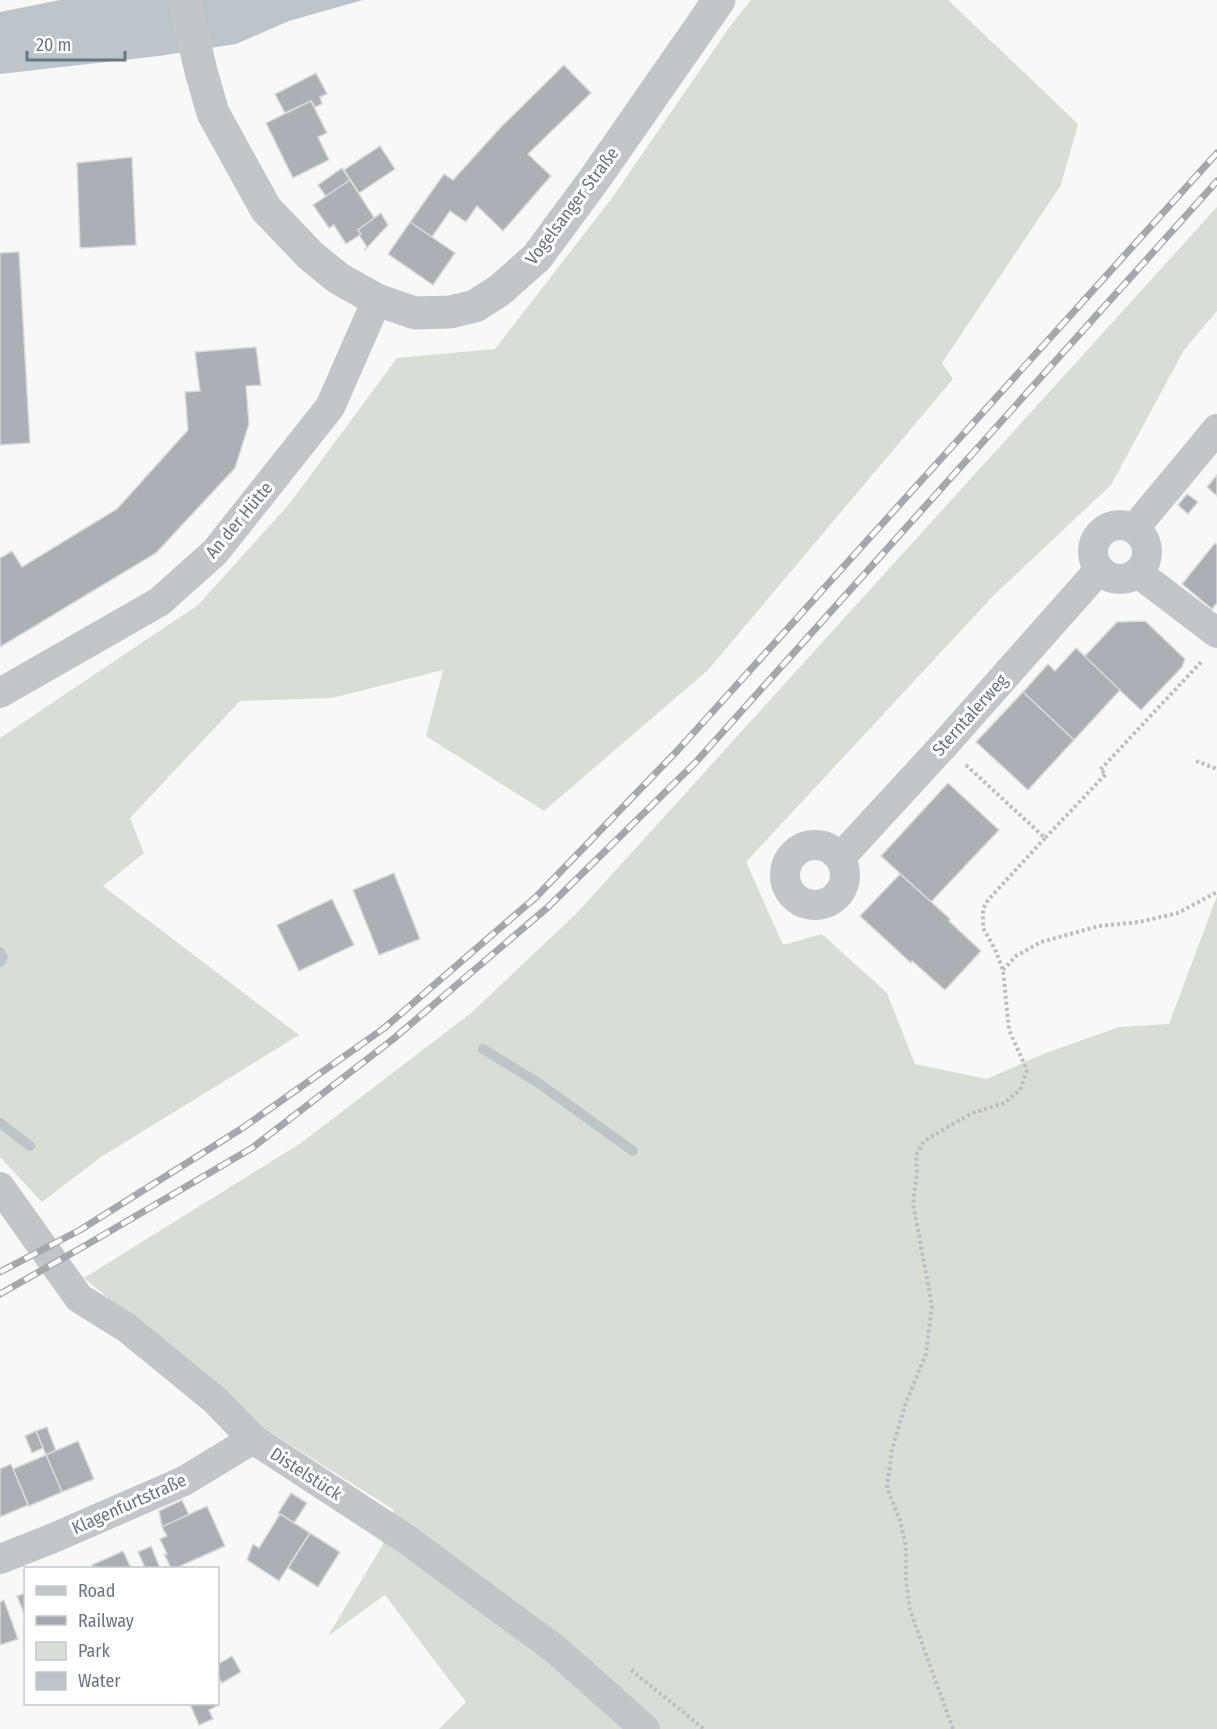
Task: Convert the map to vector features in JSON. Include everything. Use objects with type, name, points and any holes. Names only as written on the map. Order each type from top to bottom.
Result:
[{"type":"street","name":"Vogelsanger Straße","points":[[184,0],[213,113],[266,209],[310,255],[338,278],[377,300],[414,313],[450,312],[475,306],[500,290],[537,257],[596,177],[719,0]]},
{"type":"street","name":"An der Hütte","points":[[0,693],[159,602],[215,552],[330,407],[377,300]]},
{"type":"street","points":[[1134,529],[1217,429]]},
{"type":"street","points":[[1127,525],[1134,529],[1141,534],[1148,550],[1144,566],[1138,573],[1118,580],[1099,570],[1095,563],[1093,549],[1100,534],[1112,526],[1127,525]]},
{"type":"street","name":"Sterntalerweg","points":[[840,858],[1099,570]]},
{"type":"street","points":[[1138,573],[1213,643]]},
{"type":"street","name":"Distelstück","points":[[0,1187],[79,1298],[136,1335],[215,1400],[253,1439],[406,1539],[555,1649],[645,1729]]},
{"type":"street","name":"Klagenfurtstraße","points":[[0,1558],[51,1539],[184,1481],[253,1439]]},
{"type":"path","points":[[952,1729],[910,1610],[906,1580],[906,1547],[900,1520],[887,1488],[892,1450],[905,1405],[926,1354],[932,1306],[913,1203],[917,1174],[916,1155],[924,1141],[972,1113],[1004,1103],[1020,1090],[1027,1070],[1010,1030],[1002,970],[995,949],[983,928],[982,909],[987,900],[1106,774],[1100,770],[1213,643]]},
{"type":"path","points":[[944,745],[1045,838]]},
{"type":"path","points":[[1196,761],[1217,770]]},
{"type":"path","points":[[1002,970],[1016,956],[1041,942],[1099,926],[1139,922],[1178,913],[1217,892]]},
{"type":"green space","points":[[751,0],[948,0],[1078,124],[1061,185],[942,363],[953,379],[708,670],[544,811],[426,736],[443,670],[332,698],[240,701],[130,818],[144,853],[103,886],[299,1035],[101,1157],[42,1202],[0,1157],[0,738],[198,605],[290,503],[397,358],[495,349],[612,198],[731,25]]},
{"type":"green space","points":[[1217,207],[1217,311],[1184,350],[1111,485],[994,595],[746,862],[783,945],[822,934],[887,993],[915,1064],[987,1079],[1043,1054],[1119,1027],[1169,1024],[1217,896],[1217,1729],[439,1729],[466,1702],[385,1595],[328,1636],[382,1546],[394,1510],[262,1427],[84,1278],[301,1143],[471,1013],[576,914]]},
{"type":"water","points":[[60,0],[363,0],[289,21],[236,44],[159,56],[0,74],[0,12]]},
{"type":"building","points":[[564,65],[591,93],[528,154],[551,176],[503,231],[477,206],[466,222],[450,211],[432,237],[410,222],[444,174],[453,180],[502,126]]},
{"type":"building","points":[[316,73],[327,94],[320,97],[322,104],[315,107],[311,101],[285,113],[275,94]]},
{"type":"building","points":[[311,101],[327,133],[318,137],[329,160],[293,178],[266,123]]},
{"type":"building","points":[[380,146],[395,169],[359,193],[344,170]]},
{"type":"building","points":[[132,157],[136,245],[80,248],[77,163]]},
{"type":"building","points":[[342,168],[350,180],[326,197],[318,185]]},
{"type":"building","points":[[350,180],[375,219],[358,230],[361,234],[346,244],[334,225],[329,228],[313,205]]},
{"type":"building","points":[[381,213],[388,225],[364,251],[367,247],[358,230]]},
{"type":"building","points":[[410,222],[455,253],[433,285],[388,254]]},
{"type":"building","points":[[19,252],[30,443],[0,445],[0,253]]},
{"type":"building","points":[[256,347],[261,385],[246,386],[249,424],[235,468],[156,553],[0,647],[0,558],[12,551],[22,567],[117,509],[188,430],[185,392],[200,391],[195,352]]},
{"type":"building","points":[[1217,475],[1217,496],[1207,487]]},
{"type":"building","points":[[1187,494],[1198,502],[1188,514],[1178,505]]},
{"type":"building","points":[[1215,543],[1217,545],[1217,603],[1212,609],[1182,584]]},
{"type":"building","points":[[1145,621],[1185,659],[1182,667],[1141,710],[1084,657],[1117,622]]},
{"type":"building","points":[[1076,648],[1120,690],[1074,740],[1023,692],[1048,664],[1055,671]]},
{"type":"building","points":[[1023,692],[1074,740],[1028,790],[976,742]]},
{"type":"building","points":[[948,783],[999,830],[931,902],[881,856]]},
{"type":"building","points":[[394,873],[420,939],[379,955],[353,890]]},
{"type":"building","points":[[900,874],[950,919],[949,921],[981,951],[945,990],[912,961],[911,963],[860,916]]},
{"type":"building","points":[[332,899],[354,945],[299,971],[277,925]]},
{"type":"building","points":[[47,1427],[56,1451],[46,1455],[36,1431]]},
{"type":"building","points":[[36,1431],[43,1448],[32,1453],[25,1436]]},
{"type":"building","points":[[78,1441],[94,1479],[62,1492],[46,1455]]},
{"type":"building","points":[[46,1455],[62,1492],[29,1506],[13,1469]]},
{"type":"building","points":[[11,1464],[28,1505],[0,1517],[0,1469]]},
{"type":"building","points":[[291,1493],[307,1503],[294,1523],[278,1513]]},
{"type":"building","points":[[182,1500],[189,1515],[162,1527],[159,1511]]},
{"type":"building","points":[[207,1506],[225,1546],[178,1567],[170,1567],[160,1539],[167,1536],[162,1527]]},
{"type":"building","points":[[280,1514],[310,1533],[279,1581],[247,1560],[253,1544],[259,1548]]},
{"type":"building","points":[[310,1533],[340,1552],[318,1587],[288,1568]]},
{"type":"building","points":[[151,1546],[160,1567],[145,1567],[138,1552]]},
{"type":"building","points":[[123,1551],[131,1567],[93,1567],[92,1565]]},
{"type":"building","points":[[24,1594],[24,1613],[17,1596]]},
{"type":"building","points":[[4,1600],[18,1639],[0,1645],[0,1602]]},
{"type":"building","points":[[232,1656],[241,1672],[222,1683],[219,1678],[219,1663]]},
{"type":"building","points":[[190,1705],[216,1705],[209,1710],[213,1719],[199,1725]]},
{"type":"waterway","points":[[0,952],[3,957],[0,962]]},
{"type":"waterway","points":[[483,1049],[537,1082],[633,1151]]},
{"type":"waterway","points":[[0,1123],[30,1146]]},
{"type":"railway","points":[[0,1272],[80,1230],[241,1129],[383,1029],[536,897],[678,750],[1217,153]]},
{"type":"railway","points":[[0,1294],[252,1148],[392,1040],[547,908],[695,763],[1217,181]]}]
